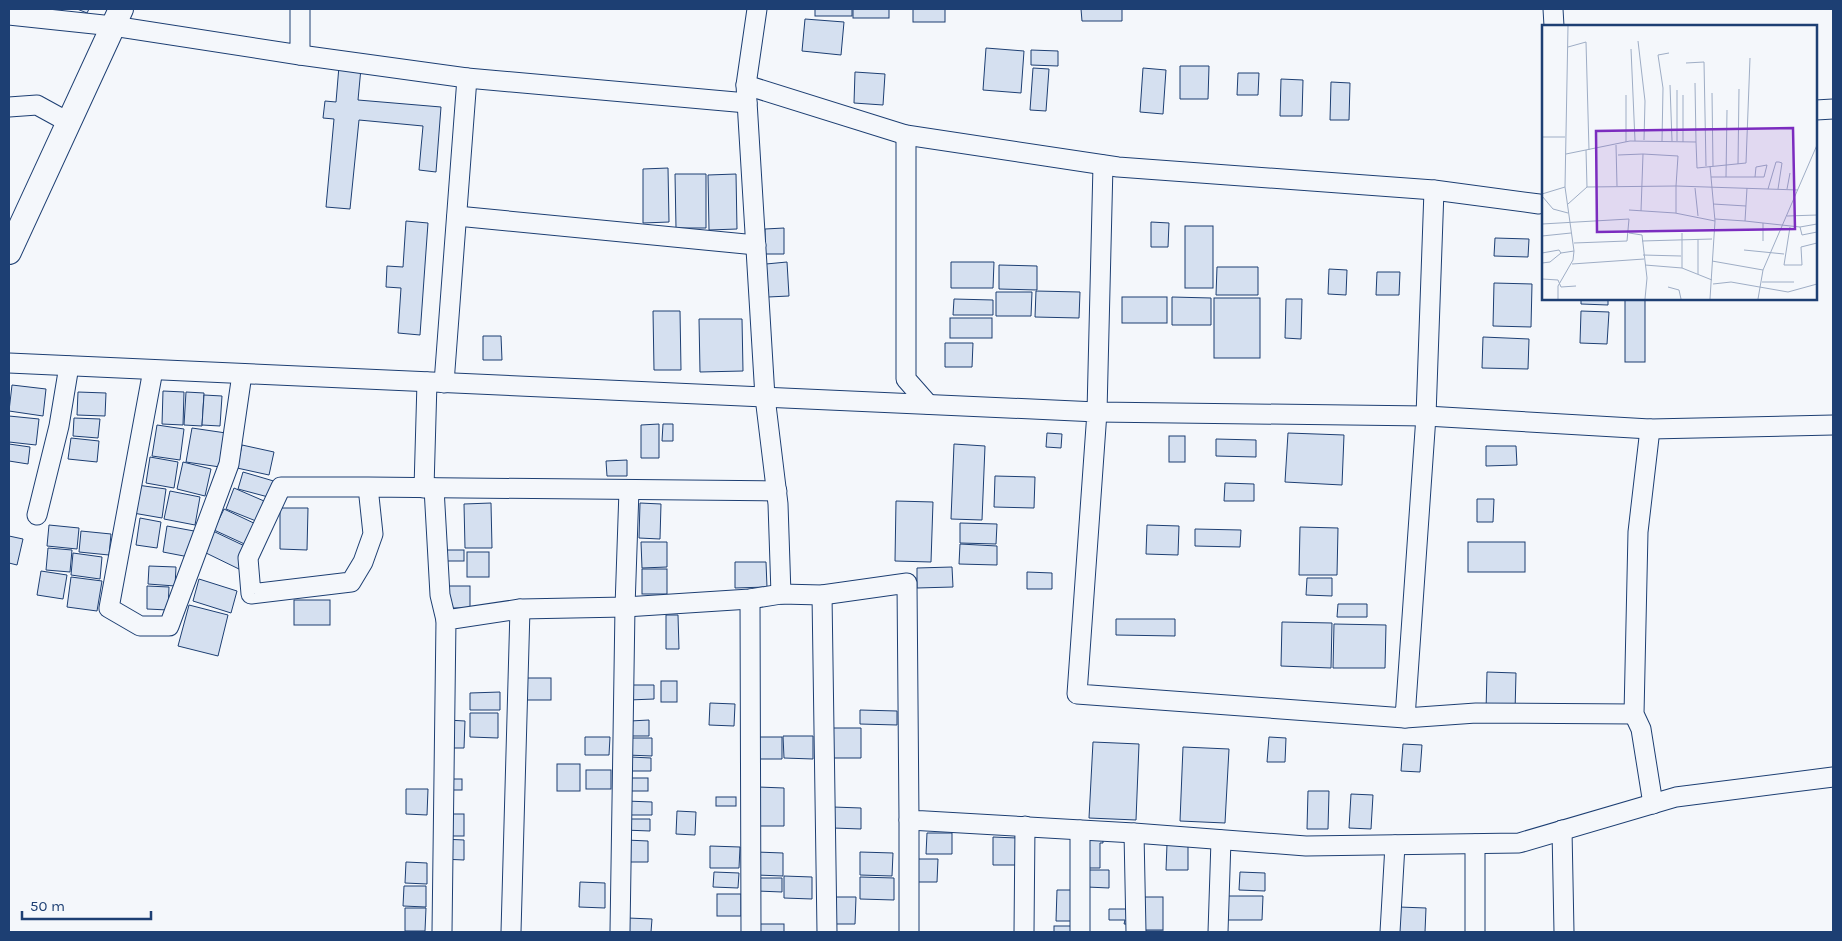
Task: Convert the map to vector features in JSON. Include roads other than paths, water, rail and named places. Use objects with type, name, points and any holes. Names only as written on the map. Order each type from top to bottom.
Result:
[{"type":"main road","points":[[9,252],[117,17]]},
{"type":"street","points":[[300,9],[300,55]]},
{"type":"street","points":[[757,9],[747,94],[765,397],[777,491],[781,594]]},
{"type":"street","points":[[1552,9],[1554,25]]},
{"type":"street","points":[[9,15],[44,13],[117,17],[300,55],[467,78],[747,94],[906,135],[1103,165],[1434,190],[1539,204]]},
{"type":"street","points":[[442,932],[446,620],[440,595],[429,488],[435,382],[457,216],[467,78]]},
{"type":"street","points":[[9,108],[37,106],[68,122]]},
{"type":"street","points":[[1817,110],[1833,109]]},
{"type":"street","points":[[906,135],[906,379],[928,404]]},
{"type":"street","points":[[1103,165],[1097,412],[1077,694],[1405,718],[1476,713],[1634,714]]},
{"type":"street","points":[[1405,718],[1426,416],[1434,190]]},
{"type":"street","points":[[457,216],[756,244]]},
{"type":"street","points":[[9,363],[1097,412],[1426,416],[1650,429],[1833,425]]},
{"type":"street","points":[[37,514],[60,426],[69,366]]},
{"type":"street","points":[[153,370],[109,608],[140,626],[169,626],[229,464],[242,374]]},
{"type":"street","points":[[1650,429],[1638,532],[1634,714],[1641,729],[1653,804]]},
{"type":"street","points":[[368,487],[373,534],[363,562],[351,582],[251,594],[248,558],[281,487],[368,487],[777,491]]},
{"type":"street","points":[[620,932],[625,607],[630,490]]},
{"type":"street","points":[[446,620],[520,609],[625,607],[750,599],[781,594],[822,595],[907,583],[909,932]]},
{"type":"street","points":[[822,595],[826,932]]},
{"type":"street","points":[[750,599],[751,932]]},
{"type":"street","points":[[510,932],[520,609]]},
{"type":"street","points":[[909,820],[1134,833],[1306,846],[1519,843],[1676,797],[1833,776]]},
{"type":"street","points":[[1024,932],[1025,826]]},
{"type":"street","points":[[1080,830],[1080,932]]},
{"type":"street","points":[[1562,830],[1564,932]]},
{"type":"street","points":[[1134,833],[1136,932]]},
{"type":"street","points":[[1218,932],[1221,840]]},
{"type":"street","points":[[1475,844],[1475,932]]},
{"type":"street","points":[[1390,932],[1395,845]]}]
